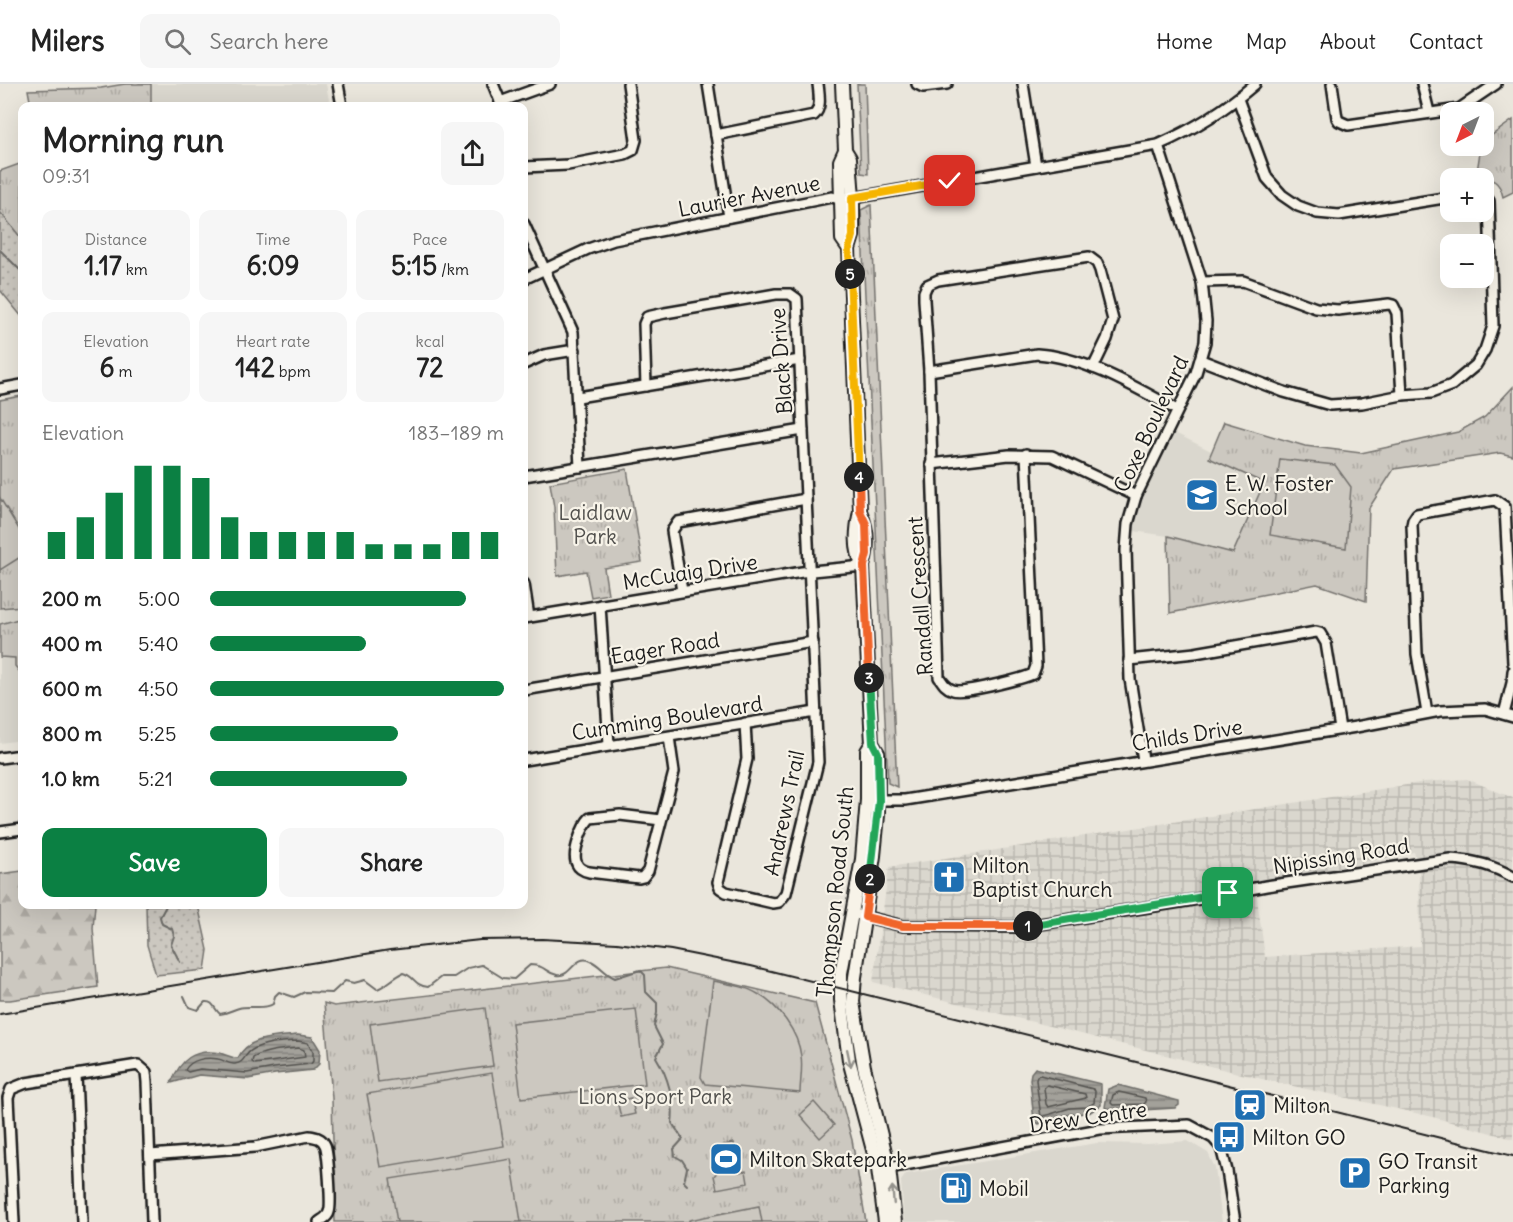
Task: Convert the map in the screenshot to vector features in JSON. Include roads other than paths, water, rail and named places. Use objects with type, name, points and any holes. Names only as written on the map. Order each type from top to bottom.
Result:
[{"type":"main road","name":"Thompson Road South","points":[[842,84],[845,150],[850,158],[847,199],[853,236],[849,249],[860,511],[857,555],[864,566],[873,743],[878,753],[873,800],[842,973],[842,1021],[849,1060],[883,1168],[885,1222]]},
{"type":"main road","name":"Thompson Road South","points":[[873,800],[874,856],[853,1002],[883,1168],[896,1222]]},
{"type":"street","points":[[338,84],[341,102]]},
{"type":"street","points":[[494,84],[500,102]]},
{"type":"street","points":[[506,102],[550,84]]},
{"type":"street","points":[[528,167],[567,165],[625,154],[633,150],[636,140],[628,84]]},
{"type":"street","points":[[708,84],[729,217]]},
{"type":"street","points":[[716,135],[814,115],[818,112],[819,107],[818,84]]},
{"type":"street","points":[[917,84],[924,87],[947,84]]},
{"type":"street","points":[[1023,84],[1036,166]]},
{"type":"street","name":"Laurier Avenue","points":[[528,277],[588,249],[614,240],[832,197],[847,199],[1158,145],[1205,122],[1255,84]]},
{"type":"street","points":[[1332,84],[1337,118],[1343,124],[1465,107],[1496,84]]},
{"type":"street","points":[[1422,84],[1429,112]]},
{"type":"street","points":[[1238,99],[1267,178],[1282,195],[1298,206],[1317,213],[1339,215],[1440,199]]},
{"type":"street","name":"Coxe Boulevard","points":[[1143,760],[1129,660],[1126,550],[1128,524],[1136,496],[1201,360],[1206,321],[1202,282],[1158,145]]},
{"type":"street","points":[[1201,360],[1284,392],[1329,405],[1362,404],[1402,395],[1431,393],[1452,385],[1476,365],[1491,335],[1493,326],[1490,222]]},
{"type":"street","points":[[528,233],[570,322],[575,350],[580,467]]},
{"type":"street","name":"Randall Crescent","points":[[1026,454],[1036,666],[1033,674],[1022,680],[955,691],[944,685],[939,677],[929,371],[924,300],[927,285],[938,280],[1085,256],[1097,263],[1113,320],[1093,368]]},
{"type":"street","points":[[1202,282],[1226,280],[1243,282],[1316,308],[1338,310],[1382,304],[1393,305],[1397,313],[1402,395]]},
{"type":"street","name":"Black Drive","points":[[646,386],[644,324],[647,317],[776,294],[790,294],[797,299],[810,571]]},
{"type":"street","points":[[528,361],[544,355],[575,350]]},
{"type":"street","points":[[929,371],[1037,354],[1055,355],[1093,368],[1177,410]]},
{"type":"street","points":[[578,398],[800,360]]},
{"type":"street","points":[[0,389],[18,386]]},
{"type":"street","points":[[528,475],[803,430]]},
{"type":"street","points":[[931,464],[1026,454],[1052,456],[1136,496]]},
{"type":"street","points":[[682,591],[672,531],[678,522],[806,499]]},
{"type":"street","points":[[1427,713],[1417,654],[1412,525],[1417,514],[1495,500],[1505,507],[1513,663]]},
{"type":"street","name":"McCuaig Drive","points":[[528,617],[810,571],[864,566]]},
{"type":"street","name":"Andrews Trail","points":[[746,723],[747,759],[718,882],[720,888],[726,892],[773,903],[779,902],[786,893],[818,762],[810,571]]},
{"type":"street","points":[[600,605],[609,746]]},
{"type":"street","points":[[1129,660],[1195,653],[1320,633],[1326,643],[1340,729]]},
{"type":"street","name":"Eager Road","points":[[528,689],[813,642]]},
{"type":"street","points":[[1509,716],[1513,671]]},
{"type":"street","name":"Childs Drive","points":[[873,800],[905,800],[1427,713],[1485,709],[1509,716]]},
{"type":"street","name":"Cumming Boulevard","points":[[528,759],[816,712]]},
{"type":"street","points":[[661,820],[620,815],[590,818],[582,829],[575,858],[576,864],[589,872],[643,877],[648,871],[674,772],[669,737]]},
{"type":"street","points":[[0,758],[18,755]]},
{"type":"street","points":[[0,832],[18,830]]},
{"type":"street","name":"Nipissing Road","points":[[851,913],[903,926],[1021,927],[1266,886],[1450,859],[1472,861],[1513,877]]},
{"type":"street","points":[[14,1222],[9,1094],[11,1089],[19,1085],[131,1065],[142,1067],[146,1072],[152,1222]]},
{"type":"street","points":[[76,1074],[82,1222]]},
{"type":"street","name":"Drew Centre","points":[[883,1168],[932,1158],[1019,1146],[1100,1129],[1189,1125],[1207,1134],[1221,1147],[1235,1222]]},
{"type":"street","points":[[150,1155],[255,1147],[309,1136],[316,1137],[324,1142],[327,1154],[330,1207],[326,1217],[320,1222]]},
{"type":"water","points":[[298,1035],[312,1037],[320,1050],[319,1064],[313,1070],[248,1079],[199,1075],[171,1083],[179,1068],[195,1054],[211,1052],[238,1058],[249,1045],[256,1042],[272,1037]]},
{"type":"water","points":[[1035,1068],[1101,1084],[1101,1105],[1089,1113],[1071,1114],[1039,1124],[1034,1122],[1030,1079]]},
{"type":"water","points":[[1118,1085],[1179,1101],[1179,1105],[1175,1108],[1109,1112],[1105,1107],[1108,1089]]},
{"type":"waterway","points":[[0,250],[18,268]]},
{"type":"waterway","points":[[164,909],[160,917],[162,924],[172,929],[174,936],[171,945],[180,962]]},
{"type":"waterway","points":[[184,996],[189,1007],[198,1010],[205,1002],[208,1002],[220,1014],[243,1007],[269,1006],[273,1004],[279,992],[294,997],[305,992],[332,993],[345,981],[354,983],[365,980],[377,989],[403,973],[428,987],[441,977],[454,977],[468,968],[482,965],[503,978],[514,979],[530,965],[562,975],[581,960],[586,959],[615,978],[640,970],[645,975],[646,992],[657,1003],[654,1026],[663,1044],[656,1057],[670,1089],[672,1123],[683,1139],[674,1149],[675,1156],[682,1160],[687,1168],[684,1182],[687,1185]]},
{"type":"railway","points":[[0,1014],[390,950],[480,940],[542,939],[617,943],[671,950],[751,966],[1513,1156]]},
{"type":"place","name":"E. W. Foster School","points":[[1202,495]]},
{"type":"place","name":"Milton Baptist Church","points":[[949,877]]},
{"type":"place","name":"Milton","points":[[1250,1105]]},
{"type":"place","name":"Milton GO","points":[[1229,1137]]},
{"type":"place","name":"Milton Skatepark","points":[[726,1159]]},
{"type":"place","name":"GO Transit Parking","points":[[1355,1173]]},
{"type":"place","name":"Mobil","points":[[956,1188]]},
{"type":"park label","name":"Laidlaw Park","points":[[595,524]]},
{"type":"park label","name":"Lions Sport Park","points":[[655,1096]]}]
